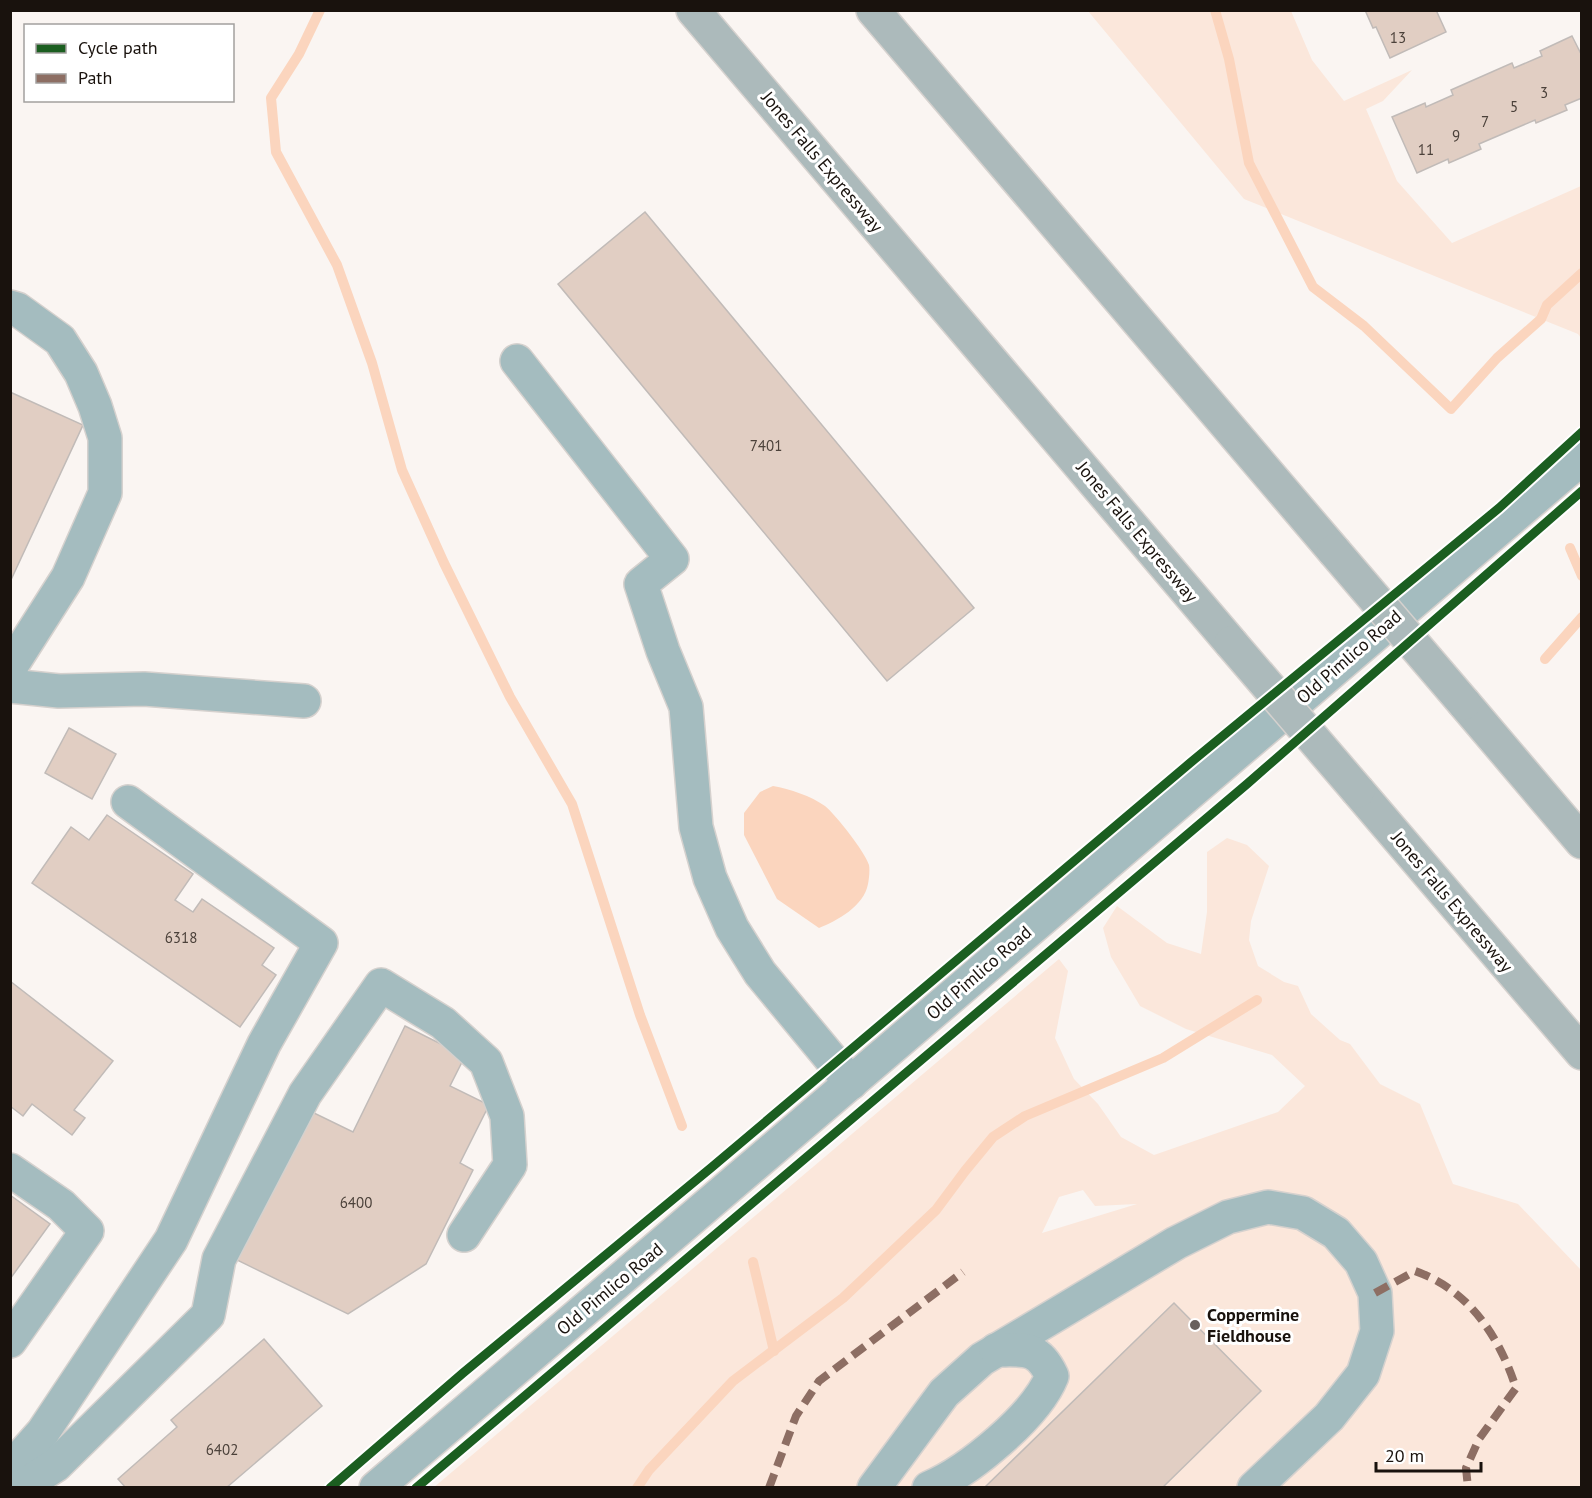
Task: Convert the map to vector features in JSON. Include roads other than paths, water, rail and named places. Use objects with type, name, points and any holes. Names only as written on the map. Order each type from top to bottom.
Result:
[{"type":"highway","name":"Jones Falls Expressway","points":[[693,10],[1581,1053]]},
{"type":"highway","points":[[873,10],[1581,842]]},
{"type":"street","points":[[10,307],[17,309],[60,340],[81,373],[105,438],[105,493],[68,577],[10,668]]},
{"type":"street","points":[[517,361],[672,559],[640,584],[663,651],[686,707],[696,827],[710,878],[732,928],[760,974],[851,1083]]},
{"type":"street","name":"Old Pimlico Road","points":[[376,1488],[1581,458]]},
{"type":"street","points":[[10,686],[59,691],[144,689],[304,701]]},
{"type":"street","points":[[10,1470],[43,1432],[171,1240],[264,1044],[321,943],[128,802]]},
{"type":"street","points":[[20,1488],[56,1465],[208,1315],[219,1259],[300,1105],[381,985],[443,1023],[486,1062],[507,1116],[510,1165],[464,1235]]},
{"type":"street","points":[[10,1170],[61,1205],[87,1231],[10,1341]]},
{"type":"street","points":[[874,1488],[944,1393],[982,1359],[1176,1243],[1228,1217],[1268,1207],[1303,1213],[1336,1233],[1361,1262],[1375,1293],[1377,1331],[1363,1374],[1329,1418],[1254,1488]]},
{"type":"street","points":[[929,1488],[965,1468],[1014,1427],[1047,1388],[1052,1376],[1046,1362],[1036,1353],[1021,1350],[996,1350]]},
{"type":"waterway","points":[[320,10],[299,54],[271,98],[276,152],[337,265],[372,363],[402,470],[444,563],[510,697],[572,804],[640,1015],[682,1126]]},
{"type":"waterway","points":[[1215,10],[1229,59],[1249,163],[1313,287],[1364,326],[1451,409],[1497,358],[1541,319],[1547,305],[1582,273]]},
{"type":"waterway","points":[[1570,548],[1582,576]]},
{"type":"waterway","points":[[1545,659],[1582,617]]},
{"type":"waterway","points":[[637,1488],[649,1470],[733,1381],[843,1298],[936,1210],[993,1137],[1025,1116],[1163,1058],[1257,1000]]},
{"type":"waterway","points":[[753,1262],[774,1351]]},
{"type":"place","name":"Coppermine Fieldhouse","points":[[1195,1325]]}]
